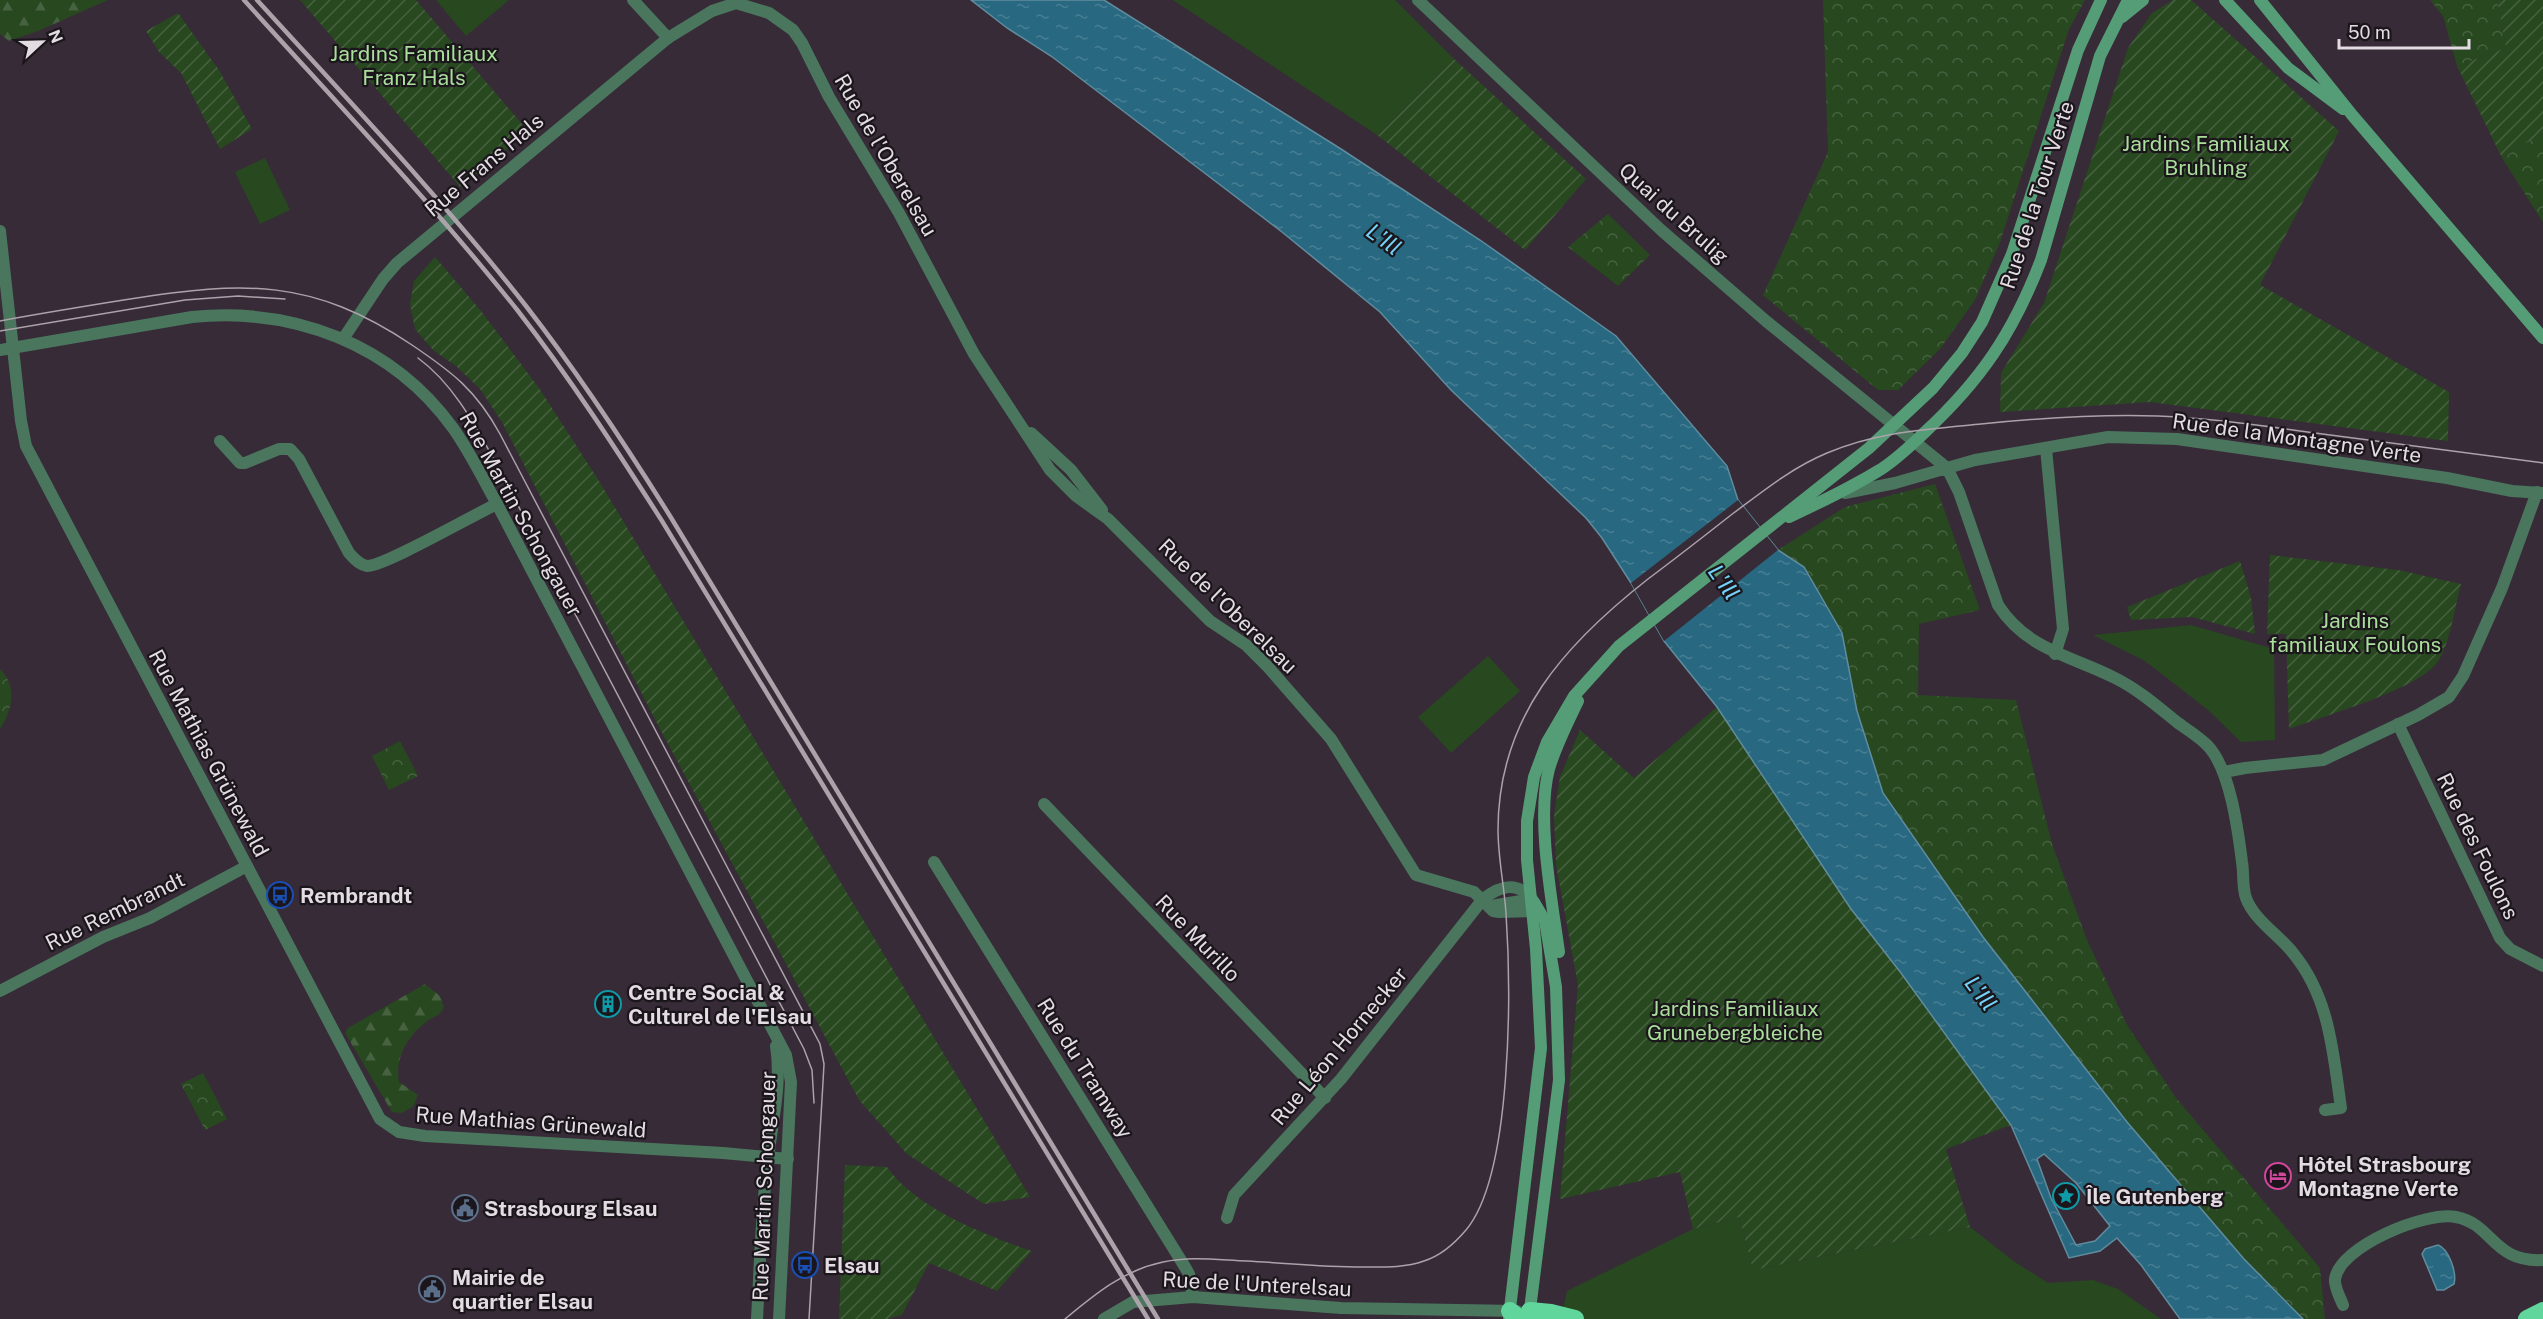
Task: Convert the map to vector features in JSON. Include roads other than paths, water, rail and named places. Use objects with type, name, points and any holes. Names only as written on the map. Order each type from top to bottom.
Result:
[{"type":"highway","points":[[2527,1319],[2543,1311]]},
{"type":"highway","points":[[1520,1316],[1551,1313],[1575,1319]]},
{"type":"main road","name":"Rue de la Tour Verte","points":[[1894,425],[1933,388],[1962,353],[1982,322],[2012,254],[2078,50],[2101,0]]},
{"type":"main road","name":"Rue de la Tour Verte","points":[[1914,442],[1953,407],[1995,354],[2018,315],[2041,260],[2100,56],[2128,0]]},
{"type":"main road","points":[[2116,21],[2143,0]]},
{"type":"main road","points":[[2259,0],[2353,116],[2543,338]]},
{"type":"main road","points":[[2225,1],[2288,68],[2353,116]]},
{"type":"main road","points":[[1520,1316],[1525,1173],[1530,1155],[1541,1048],[1535,908],[1527,860],[1527,820],[1533,777],[1554,728],[1589,678],[1619,646],[1869,448],[1894,425]]},
{"type":"main road","name":"Rue de la Montagne Verte","points":[[1769,526],[1880,470],[1914,442]]},
{"type":"main road","points":[[1520,1316],[1548,1162],[1565,993],[1548,876],[1546,801],[1549,769],[1567,723],[1589,678]]},
{"type":"main road","points":[[1535,908],[1548,876]]},
{"type":"main road","points":[[1535,908],[1545,921],[1551,948],[1556,987],[1558,1080]]},
{"type":"street","points":[[633,0],[668,38]]},
{"type":"street","name":"Quai du Brulig","points":[[1418,0],[1661,230],[1766,321],[1914,442]]},
{"type":"street","name":"Rue de l'Oberelsau","points":[[668,38],[712,11],[736,3],[768,12],[793,30],[829,97],[899,213],[974,354],[1018,420],[1071,470],[1108,519],[1210,621],[1253,651],[1317,722],[1337,748],[1416,875],[1474,892],[1499,912],[1535,908]]},
{"type":"street","name":"Rue Frans Hals","points":[[343,339],[383,279],[398,263],[668,38]]},
{"type":"street","name":"Rue Mathias Grünewald","points":[[0,231],[6,349],[26,446],[372,1107],[387,1126],[399,1132],[425,1136],[788,1159]]},
{"type":"street","name":"Rue Martin Schongauer","points":[[6,349],[220,314],[279,319],[310,326],[372,354],[408,380],[440,411],[465,445],[786,1055],[791,1082],[779,1319]]},
{"type":"street","name":"Rue de la Montagne Verte","points":[[1832,496],[1975,460],[2108,436],[2177,439],[2446,478],[2512,491],[2540,493]]},
{"type":"street","points":[[220,441],[240,463],[245,464],[279,449],[290,449],[299,459],[349,553],[361,564],[369,566],[389,559],[496,504]]},
{"type":"street","points":[[1914,442],[1947,468],[1959,492],[1998,605],[2015,626],[2055,654],[2132,687],[2207,745],[2224,772],[2237,833],[2246,897],[2258,916],[2294,954],[2309,976],[2327,1016],[2341,1108],[2325,1110]]},
{"type":"street","points":[[2046,448],[2063,629],[2055,654]]},
{"type":"street","points":[[2224,772],[2323,760],[2439,704],[2455,690],[2502,588],[2540,493]]},
{"type":"street","name":"Rue des Foulons","points":[[2398,724],[2500,938],[2510,949],[2543,966]]},
{"type":"street","name":"Rue Murillo","points":[[1044,804],[1325,1098]]},
{"type":"street","name":"Rue du Tramway","points":[[934,862],[1185,1267],[1193,1297]]},
{"type":"street","name":"Rue Rembrandt","points":[[0,991],[103,937],[150,918],[247,866]]},
{"type":"street","points":[[1486,902],[1497,891],[1515,886],[1524,889],[1535,908],[1554,917]]},
{"type":"street","name":"Rue Léon Hornecker","points":[[1227,1218],[1234,1195],[1325,1098],[1486,902]]},
{"type":"street","name":"Rue Martin Schongauer","points":[[758,1319],[768,1157],[774,1124],[778,1069],[776,1046],[769,1022]]},
{"type":"street","points":[[2343,1305],[2335,1278],[2339,1267],[2394,1229],[2428,1219],[2448,1216],[2463,1219],[2514,1258],[2543,1260]]},
{"type":"street","name":"Rue de l'Unterelsau","points":[[1104,1319],[1133,1302],[1193,1297],[1341,1308],[1520,1316]]},
{"type":"street","name":"Rue de l'Unterelsau","points":[[1413,1310],[1446,1319]]},
{"type":"water","name":"L'Ill","points":[[971,0],[1104,0],[1341,149],[1480,240],[1616,336],[1727,466],[1738,500],[1778,550],[1804,567],[1842,633],[1857,711],[1883,793],[1983,937],[2127,1122],[2244,1259],[2303,1319],[2180,1319],[2141,1265],[2117,1238],[2100,1251],[2069,1258],[2011,1125],[1901,973],[1851,909],[1717,707],[1664,641],[1631,583],[1586,518],[1451,390],[1380,312],[1282,232],[1051,56],[1007,28]],"holes":[[[2044,1154],[2076,1183],[2110,1226],[2095,1241],[2076,1245],[2051,1198],[2037,1159]]]},
{"type":"water","points":[[2438,1245],[2449,1256],[2455,1279],[2454,1284],[2444,1290],[2437,1290],[2422,1254],[2425,1249]]},
{"type":"tram line","points":[[0,321],[171,293],[208,289],[276,290],[309,296],[342,307],[376,323],[439,364],[462,383],[482,405],[500,434],[820,1044],[824,1064],[809,1319]]},
{"type":"tram line","points":[[0,331],[185,300],[238,296],[285,299]]},
{"type":"tram line","points":[[418,358],[451,390],[492,456],[804,1049],[812,1070],[814,1103]]},
{"type":"tram line","points":[[1065,1319],[1099,1292],[1123,1277],[1163,1262],[1205,1259],[1333,1266],[1401,1266],[1436,1256],[1466,1230],[1481,1203],[1493,1167],[1501,1125],[1508,1031],[1508,946],[1498,830],[1501,789],[1510,752],[1524,718],[1542,686],[1564,657],[1618,604],[1731,515],[1801,466],[1846,446],[1902,432],[2025,420],[2114,416],[2217,420],[2543,463]]},
{"type":"railway","points":[[244,0],[452,231],[518,311],[574,388],[662,521],[1148,1319]]},
{"type":"railway","points":[[257,0],[462,228],[526,306],[601,409],[670,516],[1158,1319]]},
{"type":"place","name":"Rembrandt","points":[[280,895]]},
{"type":"place","name":"Centre Social & Culturel de l'Elsau","points":[[608,1004]]},
{"type":"place","name":"Hôtel Strasbourg Montagne Verte","points":[[2278,1176]]},
{"type":"place","name":"Île Gutenberg","points":[[2066,1196]]},
{"type":"place","name":"Strasbourg Elsau","points":[[465,1208]]},
{"type":"place","name":"Elsau","points":[[805,1265]]},
{"type":"place","name":"Mairie de quartier Elsau","points":[[432,1289]]},
{"type":"park label","name":"Jardins Familiaux Franz Hals","points":[[414,65]]},
{"type":"park label","name":"Jardins Familiaux Bruhling","points":[[2206,155]]},
{"type":"park label","name":"Jardins familiaux Foulons","points":[[2355,632]]},
{"type":"park label","name":"Jardins Familiaux Grunebergbleiche","points":[[1735,1020]]}]
